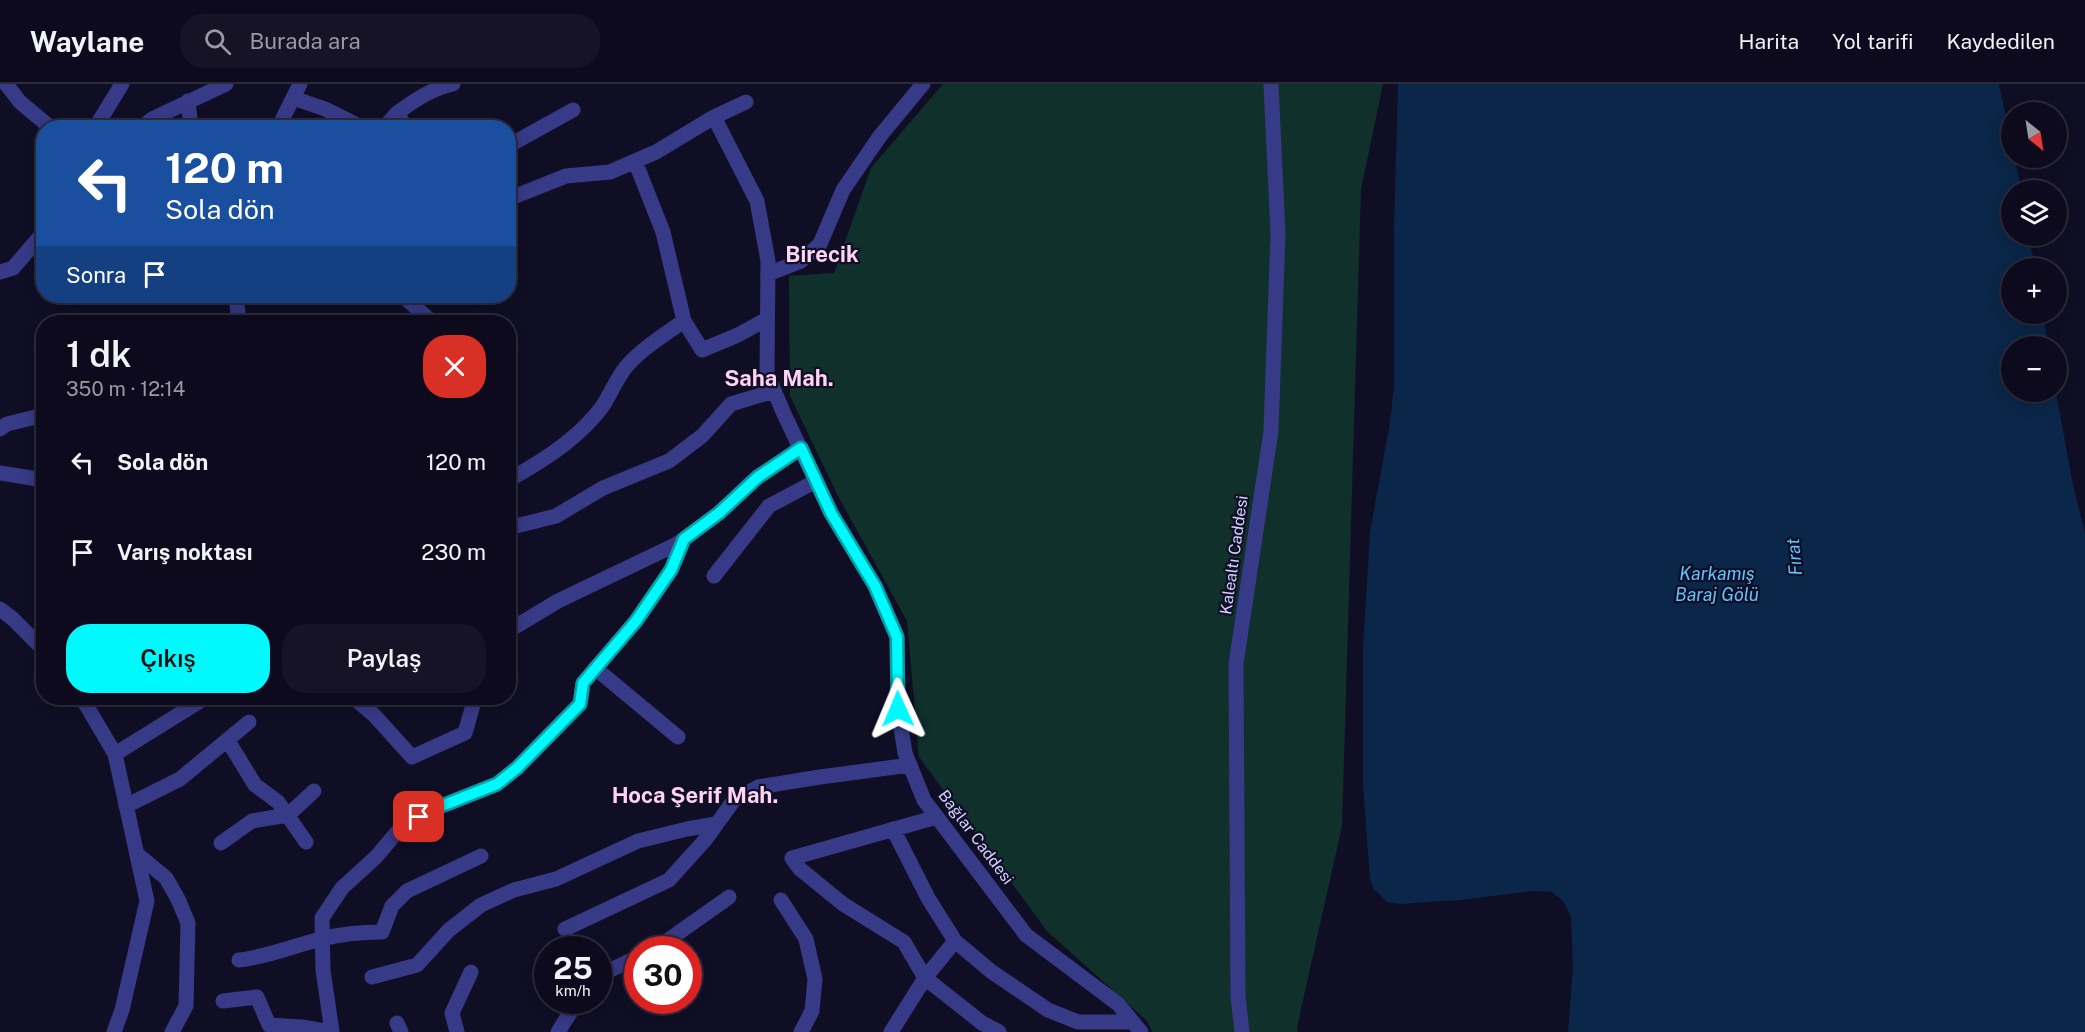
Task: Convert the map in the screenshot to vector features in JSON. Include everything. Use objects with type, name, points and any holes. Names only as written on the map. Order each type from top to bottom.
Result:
[{"type":"street","points":[[6,84],[20,102],[41,120]]},
{"type":"street","points":[[100,120],[122,84]]},
{"type":"street","points":[[151,120],[226,84]]},
{"type":"street","points":[[282,120],[300,84]]},
{"type":"street","points":[[391,120],[420,96],[453,84]]},
{"type":"street","points":[[768,274],[801,261],[820,244],[843,190],[880,136],[923,84]]},
{"type":"street","name":"Kalealtı Caddesi","points":[[1242,1032],[1238,996],[1236,664],[1271,430],[1278,234],[1271,84]]},
{"type":"street","points":[[292,98],[347,120]]},
{"type":"street","points":[[188,101],[190,120]]},
{"type":"street","points":[[516,196],[566,176],[610,172],[656,152],[714,117],[746,102]]},
{"type":"street","points":[[516,142],[573,110]]},
{"type":"street","points":[[398,113],[402,120]]},
{"type":"street","name":"Bağlar Caddesi","points":[[714,117],[757,201],[768,261],[767,374],[831,513],[875,586],[897,637],[898,709],[905,753],[924,800],[1026,935],[1118,1004],[1137,1027]]},
{"type":"street","points":[[635,161],[663,232],[684,321],[702,350],[767,320]]},
{"type":"street","points":[[4,266],[36,239]]},
{"type":"street","points":[[411,303],[424,315]]},
{"type":"street","points":[[516,476],[532,468],[573,437],[602,407],[626,367],[658,339],[684,321]]},
{"type":"street","points":[[516,526],[556,516],[603,488],[669,461],[702,436],[731,404],[774,391]]},
{"type":"street","points":[[0,429],[7,424],[36,417]]},
{"type":"street","points":[[516,626],[558,601],[620,573],[684,539],[719,513],[758,477],[801,448]]},
{"type":"street","points":[[0,473],[36,479]]},
{"type":"street","points":[[714,576],[770,506],[816,481]]},
{"type":"street","points":[[223,1001],[257,997],[265,1028],[302,1027],[331,1032],[322,970],[322,918],[342,888],[376,857],[403,825],[434,809],[497,784],[517,768],[580,704],[583,683],[636,621],[671,570],[684,539]]},
{"type":"street","points":[[0,609],[36,642]]},
{"type":"street","points":[[596,668],[678,737]]},
{"type":"street","points":[[86,705],[115,754],[147,902],[122,1010],[114,1032]]},
{"type":"street","points":[[115,754],[194,705]]},
{"type":"street","points":[[362,705],[412,757],[465,733],[473,705]]},
{"type":"street","points":[[126,806],[180,779],[249,722]]},
{"type":"street","points":[[228,741],[255,785],[278,802],[306,842]]},
{"type":"street","points":[[565,929],[669,880],[734,800],[758,787],[910,765]]},
{"type":"street","points":[[221,843],[252,821],[288,816],[314,791]]},
{"type":"street","points":[[937,818],[792,858],[800,869],[843,904],[904,942],[925,978],[977,1028],[999,1032]]},
{"type":"street","points":[[372,977],[417,965],[449,930],[481,905],[514,890],[556,879],[638,841],[716,824]]},
{"type":"street","points":[[893,829],[928,898],[955,941],[992,972],[1048,1010],[1078,1022],[1137,1027]]},
{"type":"street","points":[[137,854],[166,878],[188,923],[186,1006],[172,1032]]},
{"type":"street","points":[[238,960],[262,957],[321,939],[353,933],[382,932],[392,906],[407,891],[482,856]]},
{"type":"street","points":[[674,936],[729,897]]},
{"type":"street","points":[[781,900],[806,939],[814,979],[812,1011],[801,1032]]},
{"type":"street","points":[[891,1032],[925,978],[955,941]]},
{"type":"street","points":[[457,1032],[452,1013],[471,972]]},
{"type":"street","points":[[558,1032],[569,1014]]},
{"type":"green space","points":[[943,84],[1383,84],[1361,189],[1342,826],[1297,1027],[1298,1032],[1152,1032],[1147,1021],[1047,931],[919,757],[907,621],[837,494],[790,396],[789,276],[834,273],[871,168]]},
{"type":"water","name":"Karkamış Baraj Gölü","points":[[1398,84],[1999,84],[2003,102],[2001,102],[2001,168],[2017,168],[2019,180],[2001,180],[2001,246],[2031,246],[2033,258],[2001,258],[2001,324],[2045,324],[2046,336],[2001,336],[2001,402],[2058,402],[2072,480],[2085,533],[2085,1032],[1568,1032],[1573,968],[1571,917],[1563,901],[1552,892],[1531,891],[1460,900],[1399,904],[1387,902],[1374,889],[1370,880],[1363,785],[1363,648],[1370,532],[1390,422],[1394,385],[1394,228]]},
{"type":"district","name":"Birecik","points":[[822,254]]},
{"type":"district","name":"Saha Mah.","points":[[779,378]]},
{"type":"district","name":"Hoca Şerif Mah.","points":[[695,795]]},
{"type":"route","points":[[419,817],[497,784],[517,768],[580,704],[583,683],[636,621],[671,570],[684,539],[719,513],[758,477],[801,448],[831,513],[875,586],[897,637],[898,709]]},
{"type":"water label","name":"Fırat","points":[[1794,557]]}]
